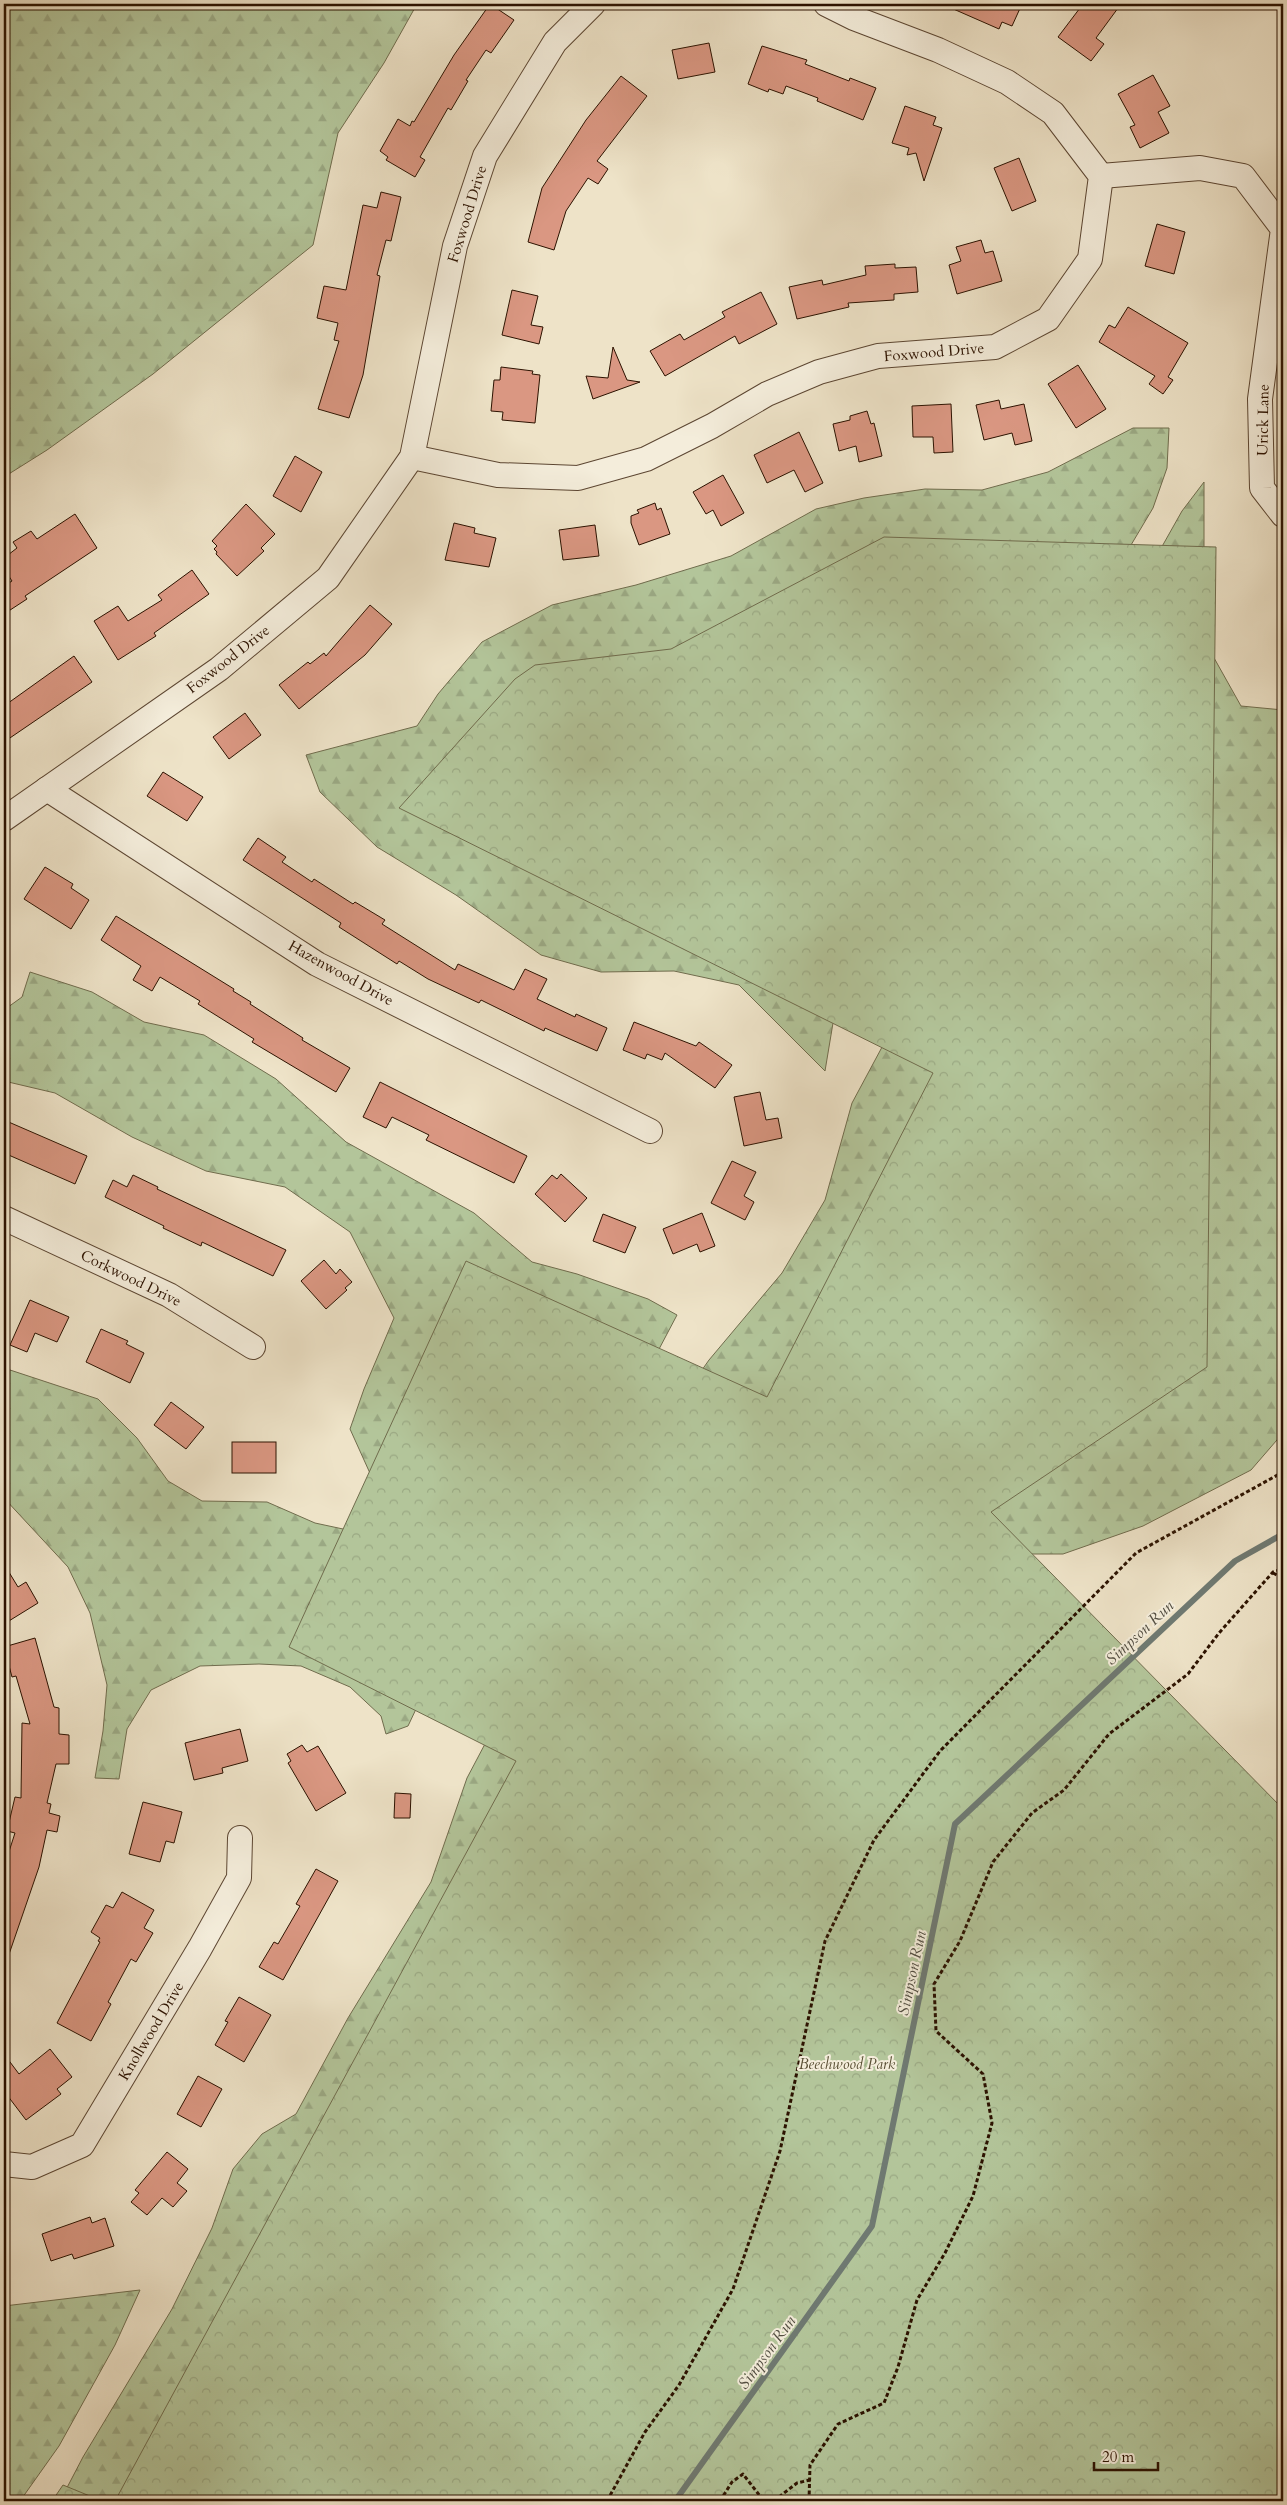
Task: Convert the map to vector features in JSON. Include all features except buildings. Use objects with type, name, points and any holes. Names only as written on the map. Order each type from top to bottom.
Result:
[{"type":"street","name":"Foxwood Drive","points":[[4,819],[219,669],[328,578],[412,456],[455,246],[485,156],[555,42],[593,4]]},
{"type":"street","points":[[826,4],[854,18],[938,50],[1007,82],[1053,112],[1102,176]]},
{"type":"street","name":"Urick Lane","points":[[1102,176],[1200,168],[1243,176],[1283,229],[1260,398],[1262,488],[1283,515]]},
{"type":"street","name":"Foxwood Drive","points":[[412,456],[498,475],[578,478],[646,459],[712,426],[767,394],[819,372],[878,356],[995,347],[1048,319],[1090,259],[1102,176]]},
{"type":"street","name":"Hazenwood Drive","points":[[47,789],[317,964],[650,1131]]},
{"type":"street","name":"Corkwood Drive","points":[[4,1218],[169,1295],[253,1347]]},
{"type":"street","name":"Knollwood Drive","points":[[4,2164],[32,2167],[82,2145],[200,1948],[239,1878],[240,1838]]},
{"type":"path","points":[[608,2501],[645,2432],[680,2385],[733,2289],[780,2151],[825,1941],[874,1840],[940,1751],[1136,1553],[1283,1472]]},
{"type":"path","points":[[809,2501],[810,2465],[838,2424],[884,2403],[898,2367],[917,2300],[945,2253],[973,2196],[992,2123],[982,2074],[936,2031],[934,1984],[960,1941],[993,1862],[1032,1813],[1064,1790],[1109,1734],[1188,1674],[1219,1632],[1272,1572],[1283,1569]]},
{"type":"path","points":[[1272,1572],[1283,1578]]},
{"type":"path","points":[[720,2501],[732,2482],[743,2474],[760,2496],[775,2500],[797,2483],[810,2480]]},
{"type":"green space","points":[[4,4],[417,4],[384,63],[338,133],[313,245],[153,374],[47,450],[4,477]]},
{"type":"green space","points":[[1133,428],[1169,428],[1167,468],[1153,508],[1090,614],[833,1023],[825,1071],[739,985],[674,971],[601,972],[541,955],[456,895],[377,847],[320,792],[306,755],[417,726],[438,694],[482,642],[552,605],[636,585],[731,556],[816,509],[864,498],[925,489],[982,490],[1048,472]]},
{"type":"green space","points":[[1204,482],[1204,640],[1241,706],[1283,710],[1283,1433],[1251,1470],[1143,1526],[1063,1554],[967,1554],[566,2501],[60,2501],[83,2457],[172,2309],[212,2228],[233,2169],[262,2134],[296,2114],[348,2018],[431,1882],[467,1778],[625,1479],[709,1360],[782,1273],[825,1200],[852,1103],[925,967],[1182,511]]},
{"type":"green space","name":"Beechwood Park","points":[[884,537],[1216,547],[1207,1367],[991,1512],[1283,1809],[1283,2501],[115,2501],[516,1761],[289,1647],[466,1261],[767,1397],[933,1073],[399,808],[515,679],[535,665],[671,649]]},
{"type":"green space","points":[[30,972],[92,992],[144,1022],[204,1035],[276,1079],[346,1142],[474,1213],[532,1262],[577,1274],[648,1299],[677,1315],[639,1387],[435,1669],[408,1726],[386,1734],[381,1716],[350,1687],[301,1666],[259,1664],[200,1666],[151,1690],[127,1729],[119,1779],[95,1778],[103,1731],[107,1685],[90,1613],[68,1567],[4,1498],[4,1368],[98,1399],[137,1438],[168,1481],[202,1501],[267,1502],[315,1523],[371,1535],[383,1502],[350,1429],[364,1389],[394,1318],[350,1232],[285,1187],[206,1171],[132,1137],[55,1093],[4,1081],[4,1010],[22,997]]},
{"type":"green space","points":[[140,2290],[115,2345],[59,2446],[20,2501],[4,2501],[4,2306]]},
{"type":"green space","points":[[63,2485],[102,2501],[52,2501]]},
{"type":"waterway","name":"Simpson Run","points":[[675,2501],[872,2226],[955,1824],[1235,1561],[1283,1534]]}]
